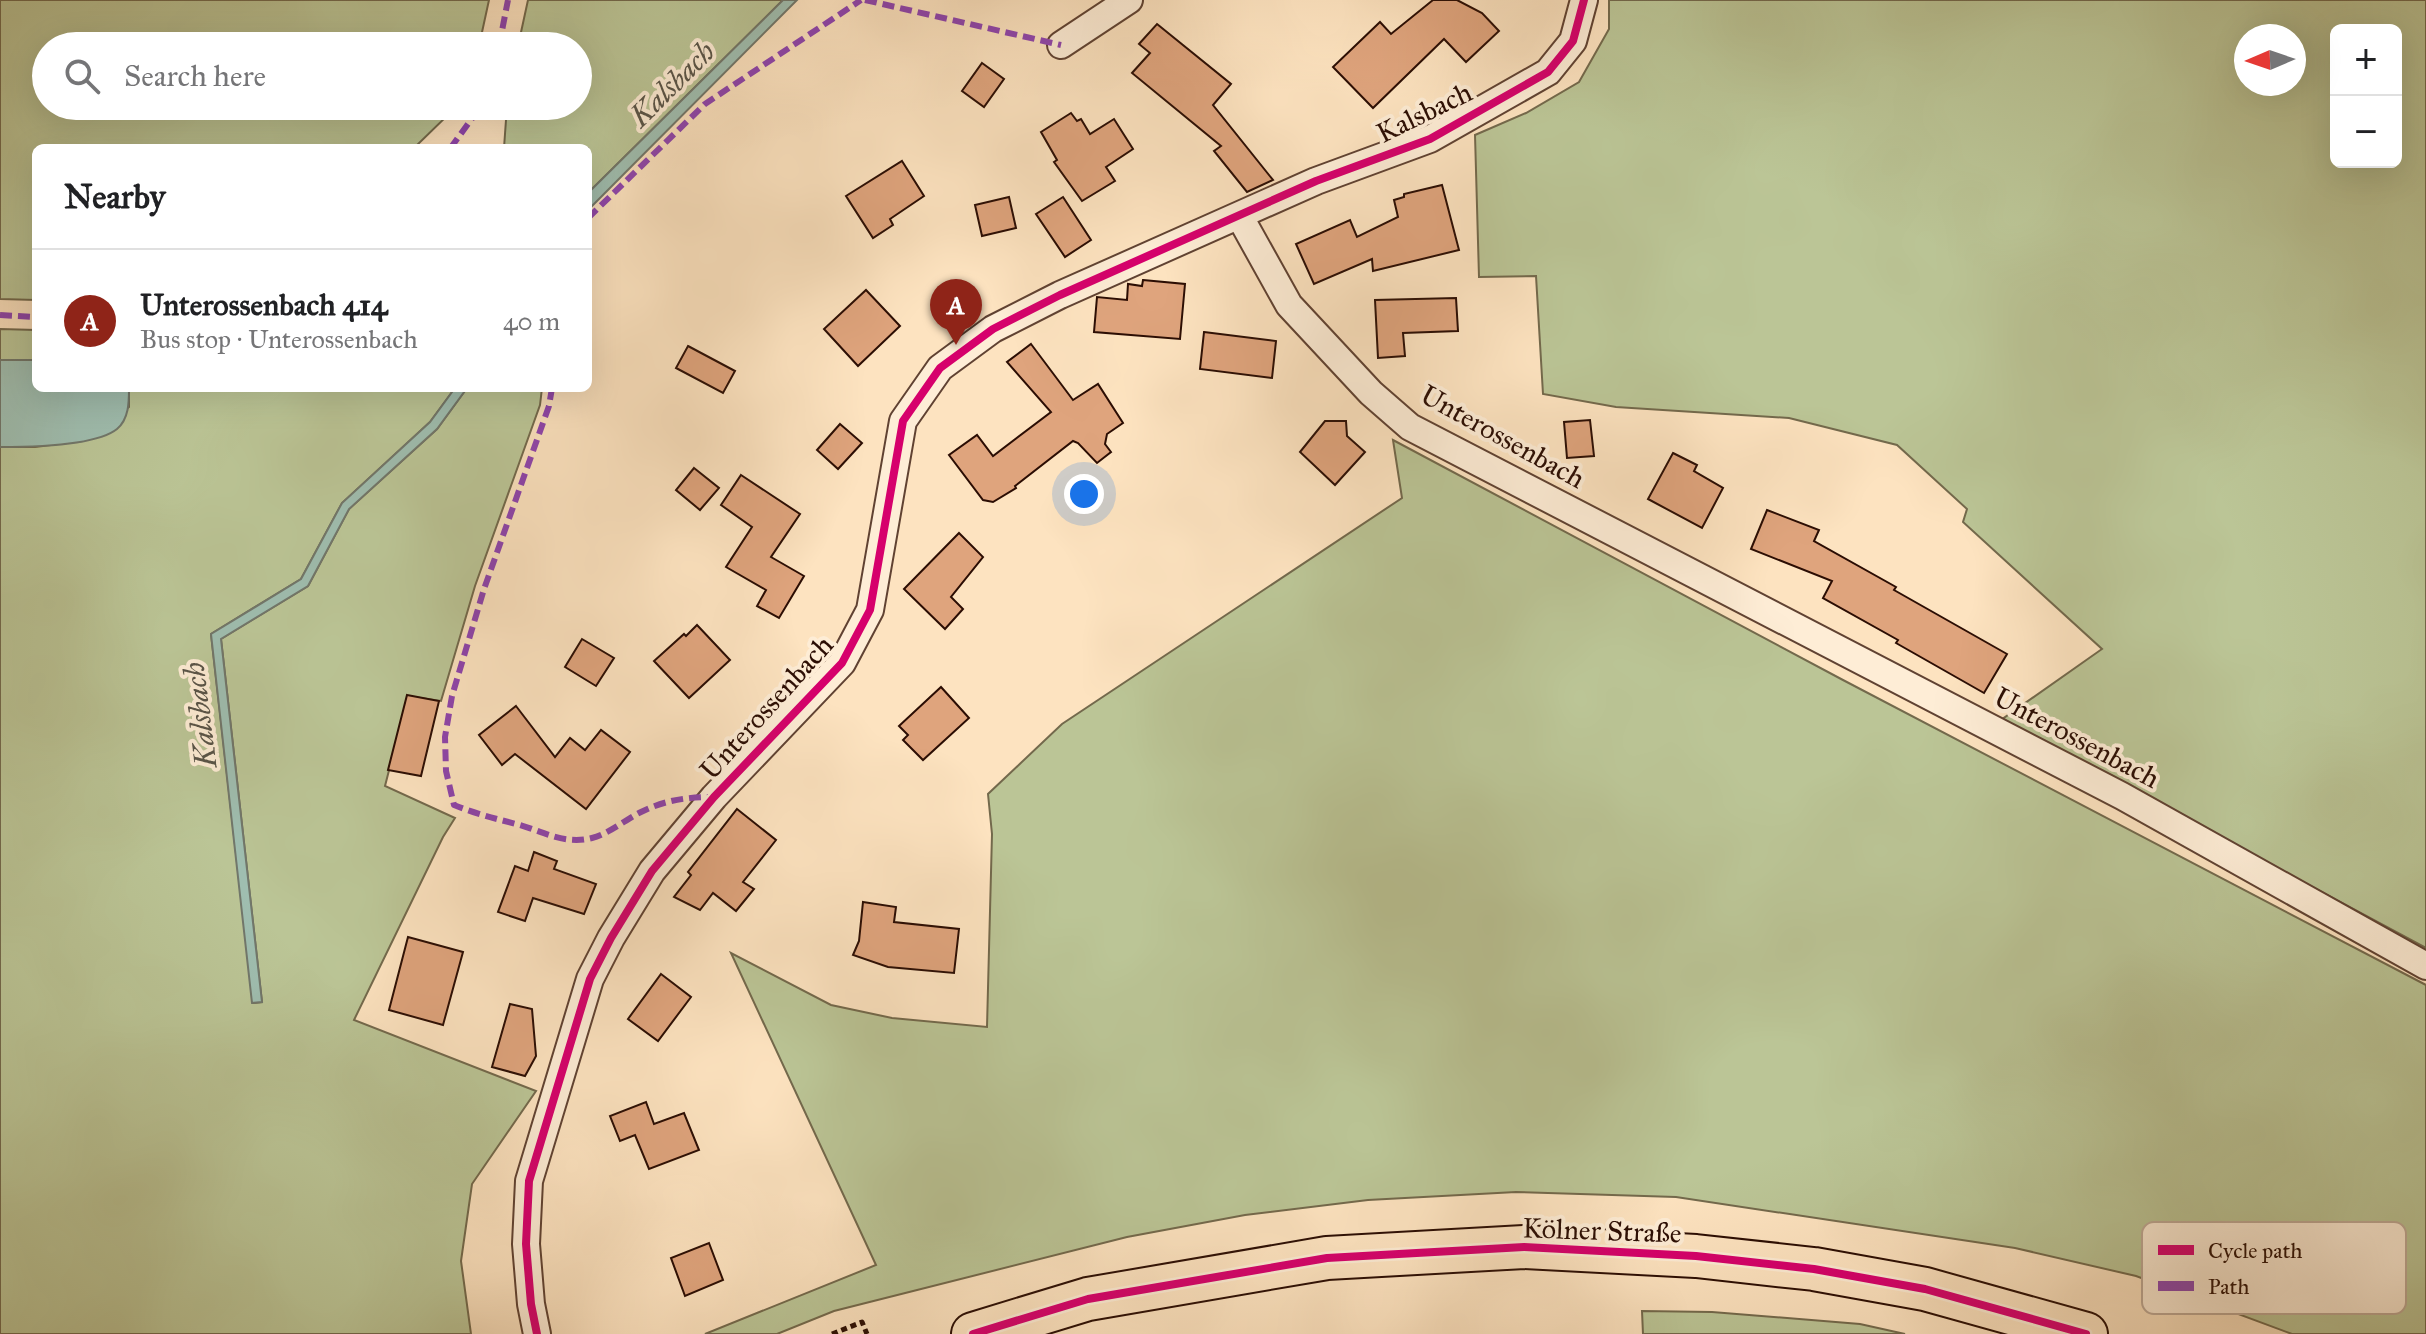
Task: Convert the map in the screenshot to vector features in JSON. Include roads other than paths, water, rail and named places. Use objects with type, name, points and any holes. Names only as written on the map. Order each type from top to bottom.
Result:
[{"type":"main road","name":"Kölner Straße","points":[[973,1334],[1088,1299],[1327,1258],[1524,1247],[1696,1256],[1814,1269],[1925,1289],[2086,1334]]},
{"type":"street","points":[[1061,45],[1129,0]]},
{"type":"street","name":"Kalsbach","points":[[1240,217],[1316,181],[1430,139],[1548,72],[1573,41],[1584,0]]},
{"type":"street","name":"Unterossenbach","points":[[537,1334],[526,1244],[529,1181],[590,979],[652,871],[714,797],[842,663],[870,610],[903,421],[940,368],[993,329],[1060,295],[1240,217],[1289,305],[1371,393],[1410,427],[2122,796],[2426,966]]},
{"type":"place","name":"Unterossenbach 414","points":[[956,345]]}]
